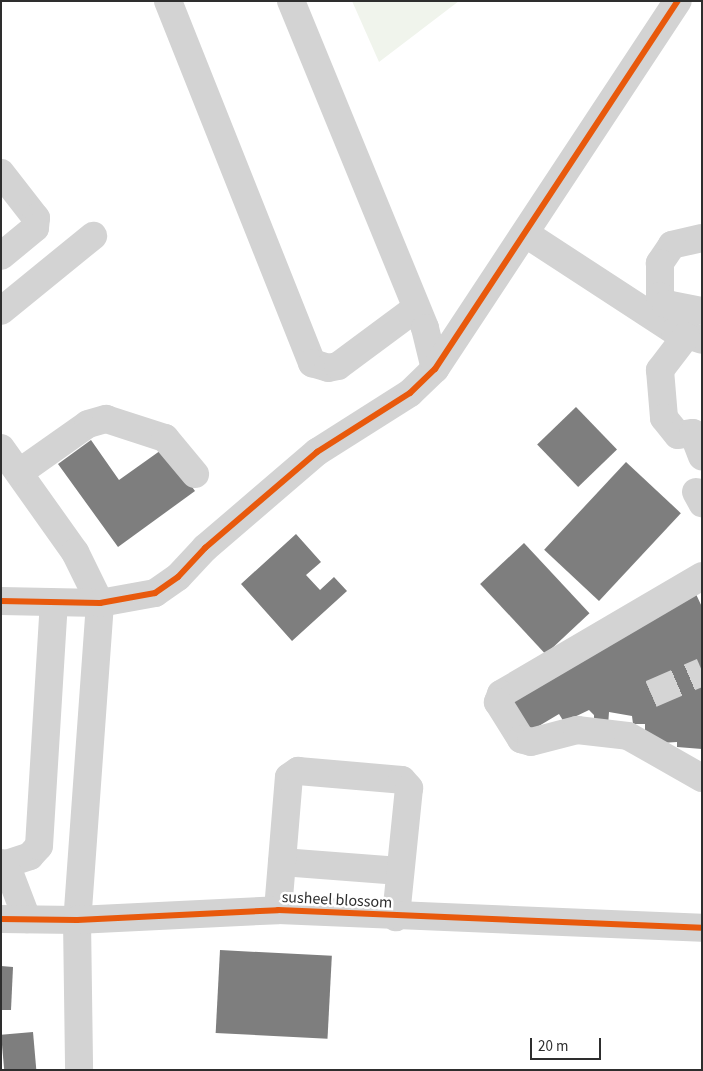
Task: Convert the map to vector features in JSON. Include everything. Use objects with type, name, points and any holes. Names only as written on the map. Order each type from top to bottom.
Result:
[{"type":"street","points":[[168,1],[312,363],[328,368],[338,366],[416,308]]},
{"type":"street","points":[[291,1],[416,308],[435,369]]},
{"type":"street","points":[[1,601],[100,603],[155,593],[178,577],[205,548],[317,452],[410,393],[435,369],[526,234],[678,1]]},
{"type":"street","points":[[1,173],[36,218],[35,228],[1,256]]},
{"type":"street","points":[[526,234],[694,338],[660,370],[664,418],[678,436],[693,433],[702,456]]},
{"type":"street","points":[[1,310],[93,236]]},
{"type":"street","points":[[702,238],[672,245],[660,263],[660,296],[666,304],[702,311]]},
{"type":"street","points":[[20,472],[88,424],[106,419],[165,438],[195,474]]},
{"type":"street","points":[[1,448],[20,472],[75,552],[100,603],[77,920],[79,1070]]},
{"type":"street","points":[[702,576],[501,694],[498,702],[521,740],[530,742],[578,730],[628,736],[702,778]]},
{"type":"street","points":[[14,919],[4,864],[30,856],[39,846],[54,602]]},
{"type":"street","points":[[278,910],[289,777],[298,771],[402,780],[409,788],[396,917]]},
{"type":"street","points":[[282,862],[400,871]]},
{"type":"street","name":"susheel blossom","points":[[14,919],[77,920],[278,910],[396,917],[702,928]]},
{"type":"shaded area","points":[[352,1],[459,1],[379,62]]},
{"type":"building","points":[[576,407],[617,449],[578,487],[537,445]]},
{"type":"building","points":[[91,440],[119,480],[164,448],[195,491],[118,547],[58,464]]},
{"type":"building","points":[[626,462],[681,513],[599,601],[544,550]]},
{"type":"building","points":[[296,534],[321,562],[306,575],[320,590],[334,577],[347,591],[292,641],[241,584]]},
{"type":"building","points":[[524,543],[589,613],[546,654],[480,584]]},
{"type":"building","points":[[695,592],[702,607],[702,749],[677,747],[677,742],[645,744],[645,724],[633,724],[632,716],[609,712],[608,726],[594,725],[594,715],[589,710],[564,722],[559,714],[527,733],[510,702]]},
{"type":"building","points":[[220,950],[332,956],[328,1039],[216,1033]]},
{"type":"building","points":[[1,966],[13,967],[11,1010],[1,1010]]},
{"type":"building","points":[[33,1032],[36,1070],[4,1070],[1,1035]]},
{"type":"tunnel","points":[[651,694],[702,672]]},
{"type":"cycle path","points":[[1,601],[100,603],[155,593],[178,577],[205,548],[317,452],[410,393],[435,369],[678,1]]},
{"type":"cycle path","points":[[1,919],[77,920],[278,910],[702,928]]}]
